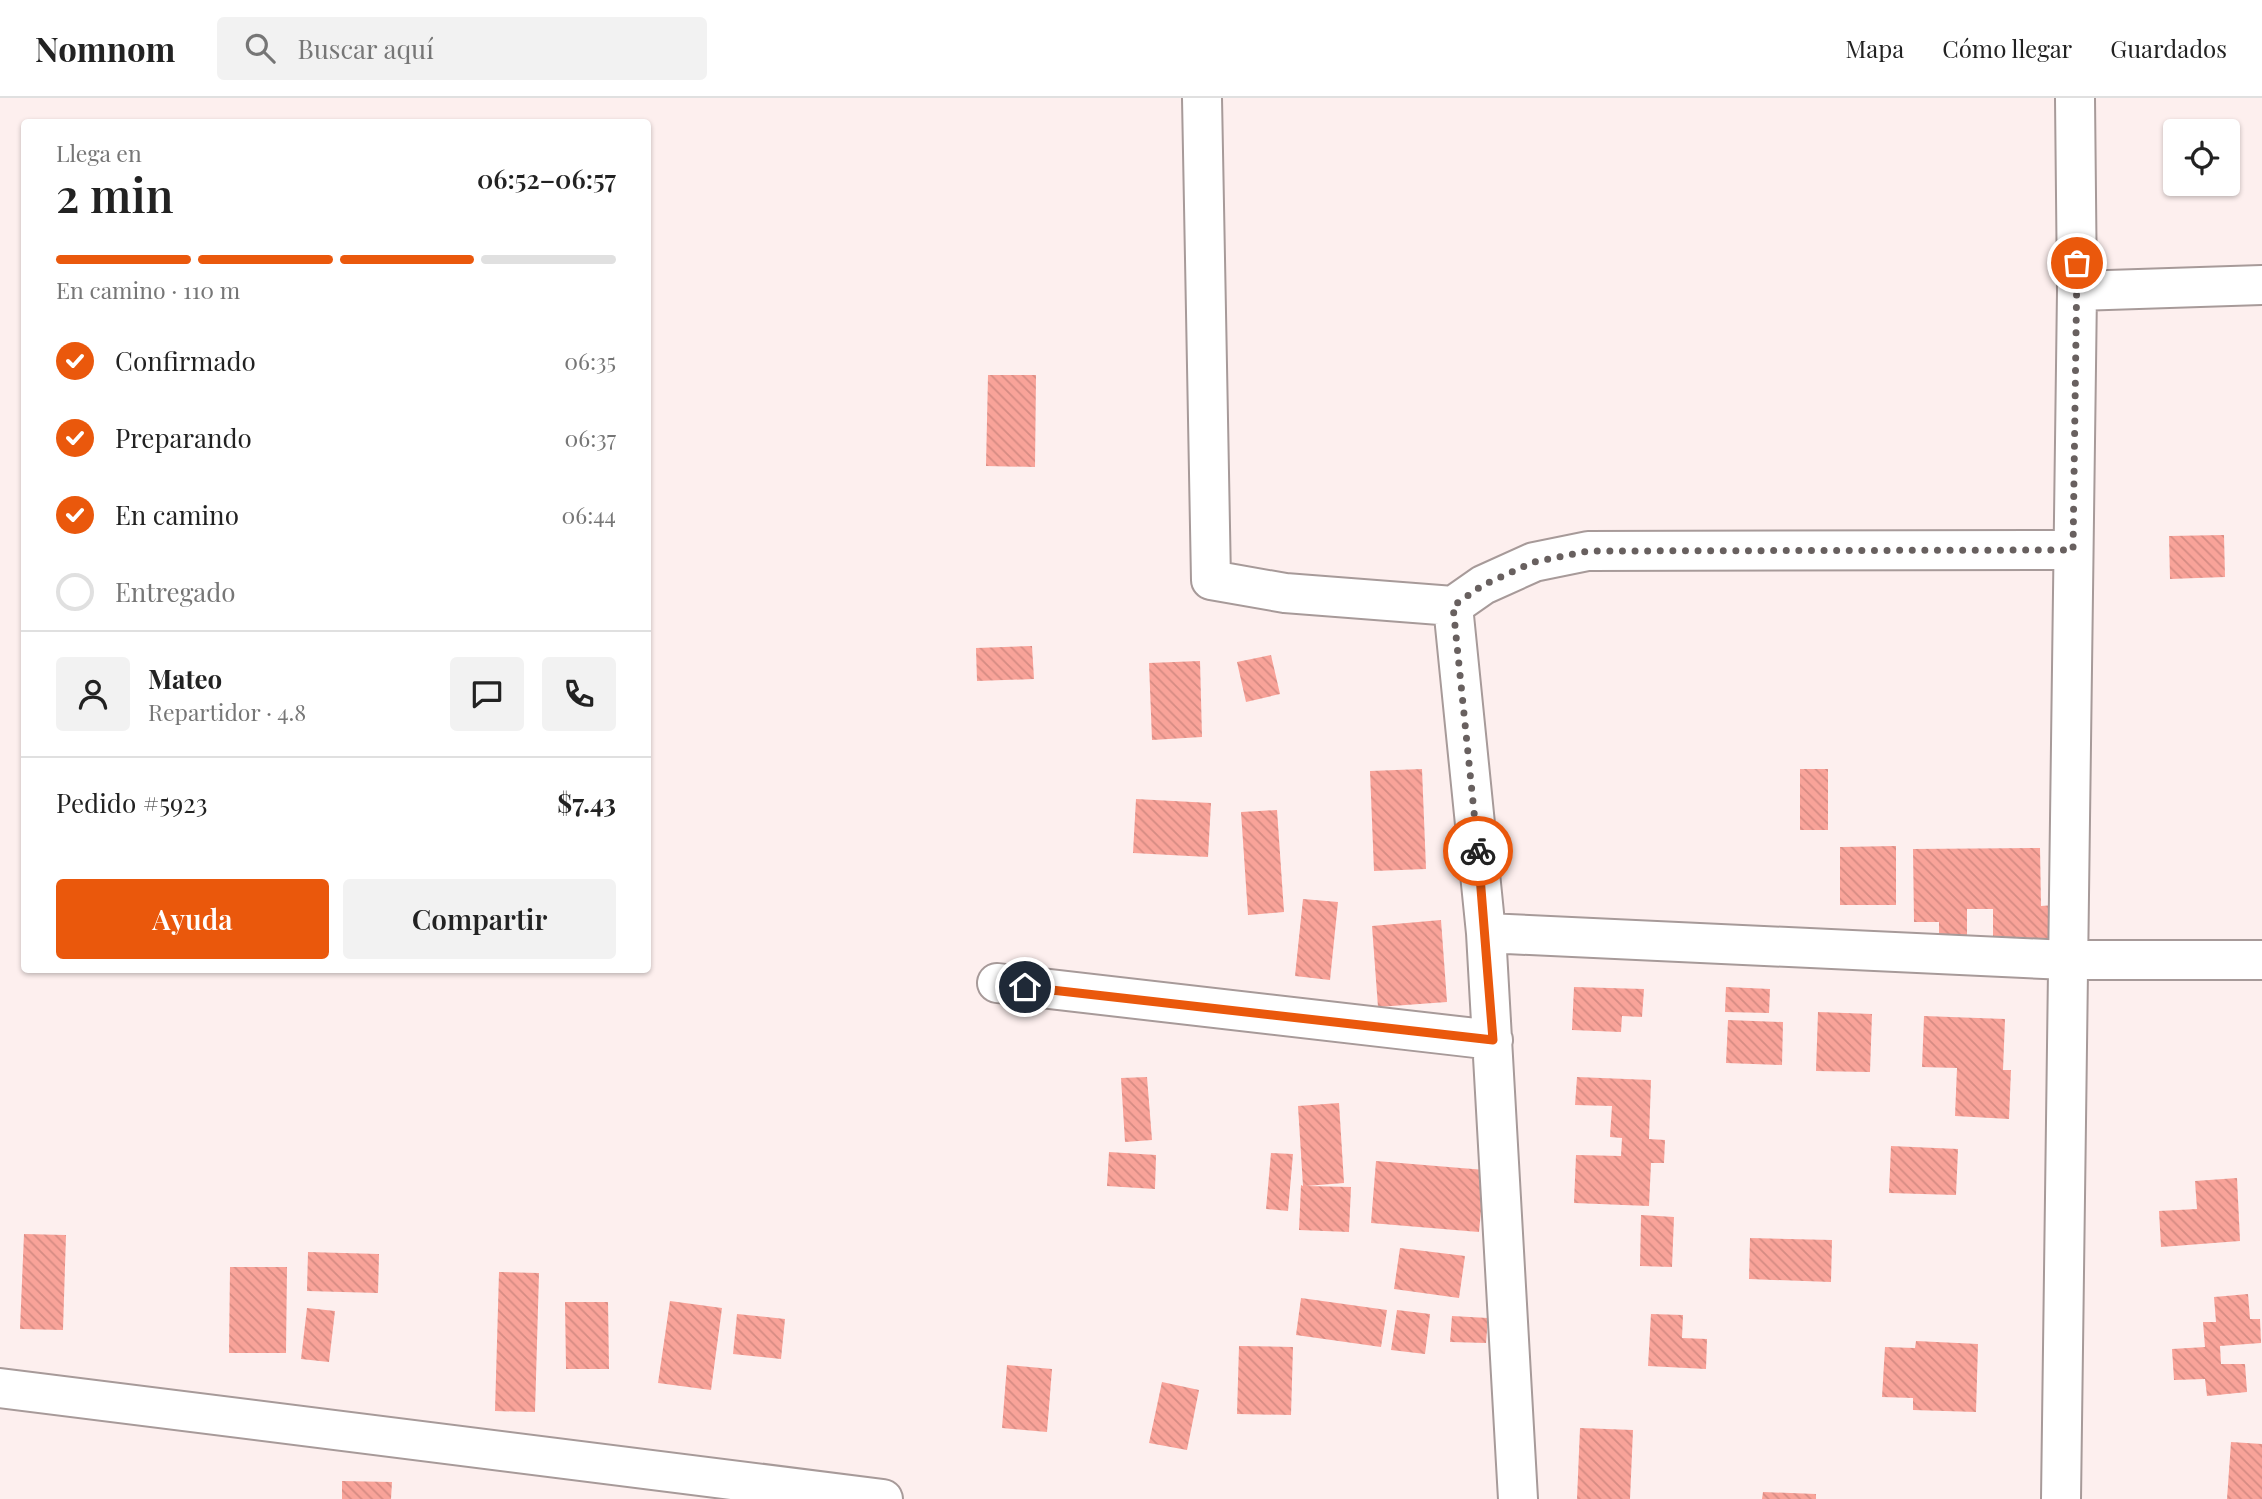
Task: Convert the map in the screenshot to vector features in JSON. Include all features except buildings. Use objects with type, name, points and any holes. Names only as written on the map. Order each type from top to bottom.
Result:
[{"type":"street","points":[[1202,98],[1211,580],[1285,593],[1453,606],[1483,585],[1534,562],[1588,551],[2073,550]]},
{"type":"street","points":[[2061,1499],[2077,291],[2075,98]]},
{"type":"street","points":[[2077,291],[2262,285]]},
{"type":"street","points":[[1453,606],[1486,933],[1518,1499]]},
{"type":"street","points":[[1486,933],[2067,960],[2262,960]]},
{"type":"street","points":[[997,984],[1493,1040]]},
{"type":"street","points":[[0,1388],[883,1499]]},
{"type":"way so far","points":[[1478,851],[1453,606],[1483,585],[1534,562],[1588,551],[2073,550],[2077,263]]},
{"type":"route","points":[[1025,987],[1493,1040],[1478,851]]}]
